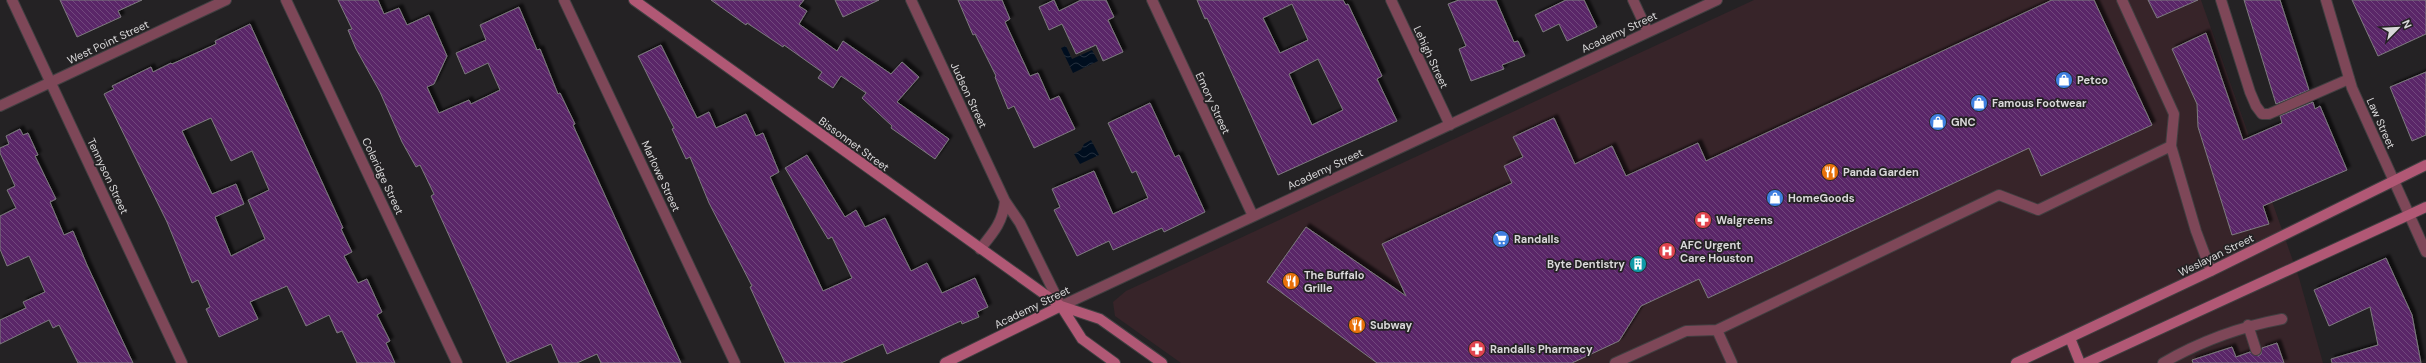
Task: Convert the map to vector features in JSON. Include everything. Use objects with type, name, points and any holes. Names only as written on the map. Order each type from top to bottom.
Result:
[{"type":"main road","name":"Bissonnet Street","points":[[634,0],[1061,306],[1100,319],[1162,363]]},
{"type":"main road","name":"Weslayan Street","points":[[2016,363],[2211,271],[2426,165]]},
{"type":"main road","points":[[2086,363],[2426,207]]},
{"type":"main road","name":"Bissonnet Street","points":[[1061,306],[1082,339],[1115,363]]},
{"type":"main road","name":"Academy Street","points":[[945,363],[1061,306]]},
{"type":"main road","points":[[2070,338],[2080,363]]},
{"type":"street","name":"Tennyson Street","points":[[12,0],[182,363]]},
{"type":"street","name":"West Point Street","points":[[0,106],[226,0]]},
{"type":"street","name":"Coleridge Street","points":[[286,0],[457,363]]},
{"type":"street","name":"Marlowe Street","points":[[564,0],[735,363]]},
{"type":"street","name":"Judson Street","points":[[911,0],[1005,201],[1020,223],[1061,306]]},
{"type":"street","name":"Emory Street","points":[[1152,0],[1253,216]]},
{"type":"street","name":"Lehigh Street","points":[[1391,0],[1450,124]]},
{"type":"street","points":[[1633,0],[1648,32]]},
{"type":"street","name":"Academy Street","points":[[1061,306],[1717,0]]},
{"type":"street","points":[[2122,0],[2174,114],[2171,146],[2196,231],[2211,271]]},
{"type":"street","points":[[2221,0],[2250,92],[2256,106],[2262,114],[2269,114],[2349,79]]},
{"type":"street","name":"Law Street","points":[[2326,0],[2349,79],[2426,252]]},
{"type":"street","points":[[1615,363],[1686,331],[1717,330],[1999,195],[2038,210],[2171,146]]},
{"type":"street","points":[[980,249],[998,226],[1004,214],[1005,201]]},
{"type":"street","points":[[2163,363],[2196,344],[2248,325],[2282,319]]},
{"type":"street","points":[[2248,325],[2256,350]]},
{"type":"street","points":[[1717,330],[1732,363]]},
{"type":"shaded area","points":[[1754,0],[2201,0],[2299,278],[2323,363],[1181,363],[1115,316],[1113,302],[1126,291]]},
{"type":"water","points":[[1066,46],[1072,59],[1092,50],[1098,61],[1073,73],[1061,48]]},
{"type":"water","points":[[1091,140],[1099,155],[1080,164],[1074,154],[1081,150],[1084,144]]},
{"type":"building","points":[[60,0],[142,0],[118,11],[121,17],[77,37]]},
{"type":"building","points":[[338,0],[378,0],[384,14],[399,8],[407,25],[429,15],[447,56],[434,84],[427,87],[439,113],[469,100],[471,104],[500,90],[488,63],[465,74],[456,53],[486,40],[480,25],[519,7],[537,50],[540,49],[558,94],[560,93],[575,124],[573,125],[681,363],[601,363],[597,354],[577,363],[559,363],[551,344],[507,363],[431,196],[434,194],[420,165],[416,167],[402,142],[380,92],[356,49],[348,30],[352,29]]},
{"type":"building","points":[[711,0],[804,0],[799,6],[807,11],[799,24],[837,51],[843,41],[891,74],[902,62],[919,77],[897,102],[949,139],[935,159],[891,128],[892,126],[862,98],[866,93],[841,76],[833,88],[818,78],[822,72],[784,45],[783,47],[747,23],[746,25]]},
{"type":"building","points":[[835,0],[879,0],[843,17]]},
{"type":"building","points":[[958,0],[1002,0],[1010,19],[1005,22],[1030,76],[1038,73],[1050,100],[1059,96],[1075,129],[1034,148],[1014,106],[1008,109],[995,77],[996,76],[975,34],[973,35]]},
{"type":"building","points":[[1054,0],[1059,11],[1081,0],[1106,0],[1114,17],[1108,20],[1123,52],[1103,61],[1096,45],[1076,54],[1062,24],[1049,30],[1039,7]]},
{"type":"building","points":[[1197,0],[1343,0],[1346,5],[1348,4],[1382,76],[1377,79],[1397,121],[1278,175],[1207,18],[1205,19]],"holes":[[[1292,4],[1308,40],[1280,53],[1263,18]],[[1318,59],[1343,110],[1312,125],[1289,74]]]},
{"type":"building","points":[[1459,0],[1496,0],[1514,42],[1518,41],[1525,56],[1502,65],[1504,69],[1471,81],[1459,49],[1466,46],[1448,4]]},
{"type":"building","points":[[1566,0],[1584,0],[1597,27],[1567,41],[1559,24],[1543,32],[1535,15]]},
{"type":"building","points":[[2052,0],[2094,0],[2152,125],[2041,176],[2029,148],[1708,298],[1699,279],[1641,306],[1619,341],[1572,363],[1377,363],[1267,282],[1306,227],[1406,296],[1382,244],[1512,183],[1504,166],[1523,157],[1513,137],[1554,118],[1575,164],[1612,146],[1626,176],[1698,143],[1706,161]]},
{"type":"building","points":[[2148,0],[2198,0],[2157,18]]},
{"type":"building","points":[[2244,0],[2280,0],[2309,90],[2276,104]]},
{"type":"building","points":[[2352,0],[2426,0],[2426,34],[2378,56]]},
{"type":"building","points":[[250,24],[343,228],[341,229],[352,252],[344,256],[358,283],[367,279],[382,312],[377,315],[390,341],[386,343],[395,363],[357,363],[342,331],[337,333],[329,315],[306,326],[287,286],[250,302],[258,319],[219,337],[206,309],[210,307],[198,280],[192,283],[167,222],[104,94],[114,89],[112,86],[151,67],[153,72],[216,44],[215,41]],"holes":[[[211,118],[231,161],[252,151],[269,190],[248,200],[265,239],[231,256],[215,217],[244,204],[236,184],[212,194],[182,131]]]},
{"type":"building","points":[[2206,33],[2243,140],[2282,123],[2280,116],[2313,102],[2315,109],[2320,106],[2347,170],[2263,206],[2269,224],[2232,235],[2198,127],[2197,104],[2172,49]]},
{"type":"building","points":[[661,45],[697,118],[709,112],[716,128],[746,114],[756,136],[763,133],[779,172],[770,177],[823,291],[852,278],[832,237],[828,239],[785,168],[807,155],[845,217],[856,210],[865,227],[885,218],[911,271],[927,263],[942,293],[975,278],[988,307],[977,312],[979,317],[962,324],[961,321],[887,354],[883,344],[841,363],[785,363],[750,287],[752,286],[709,203],[690,157],[686,159],[672,129],[674,128],[638,56]]},
{"type":"building","points":[[2426,72],[2426,135],[2412,141],[2390,87]]},
{"type":"building","points":[[1150,103],[1175,157],[1179,155],[1205,212],[1164,232],[1162,228],[1113,250],[1109,241],[1077,256],[1054,210],[1060,207],[1052,189],[1094,171],[1113,214],[1148,198],[1136,171],[1132,173],[1108,123]]},
{"type":"building","points":[[20,129],[23,135],[28,133],[38,155],[35,156],[56,199],[50,202],[64,235],[73,231],[87,265],[133,363],[78,363],[59,325],[53,328],[49,320],[0,344],[0,320],[26,308],[23,302],[45,292],[29,256],[7,266],[0,249],[0,216],[16,208],[7,190],[15,186],[0,153],[0,148],[9,144],[6,136]]},
{"type":"building","points":[[2386,258],[2412,315],[2421,363],[2332,363],[2331,359],[2378,345],[2370,307],[2329,326],[2314,290]]},
{"type":"building","points":[[2277,343],[2284,363],[2193,363],[2192,360],[2232,347],[2236,357],[2250,352],[2258,356],[2261,354],[2262,348]]},
{"type":"place","name":"Petco","points":[[2064,80]]},
{"type":"place","name":"Famous Footwear","points":[[1979,103]]},
{"type":"place","name":"GNC","points":[[1938,122]]},
{"type":"place","name":"Panda Garden","points":[[1830,172]]},
{"type":"place","name":"HomeGoods","points":[[1775,198]]},
{"type":"place","name":"Walgreens","points":[[1703,220]]},
{"type":"place","name":"Randalls","points":[[1501,239]]},
{"type":"place","name":"AFC Urgent Care Houston","points":[[1667,251]]},
{"type":"place","name":"Byte Dentistry","points":[[1638,264]]},
{"type":"place","name":"The Buffalo Grille","points":[[1291,281]]},
{"type":"place","name":"Subway","points":[[1357,325]]},
{"type":"place","name":"Randalls Pharmacy","points":[[1477,349]]}]
